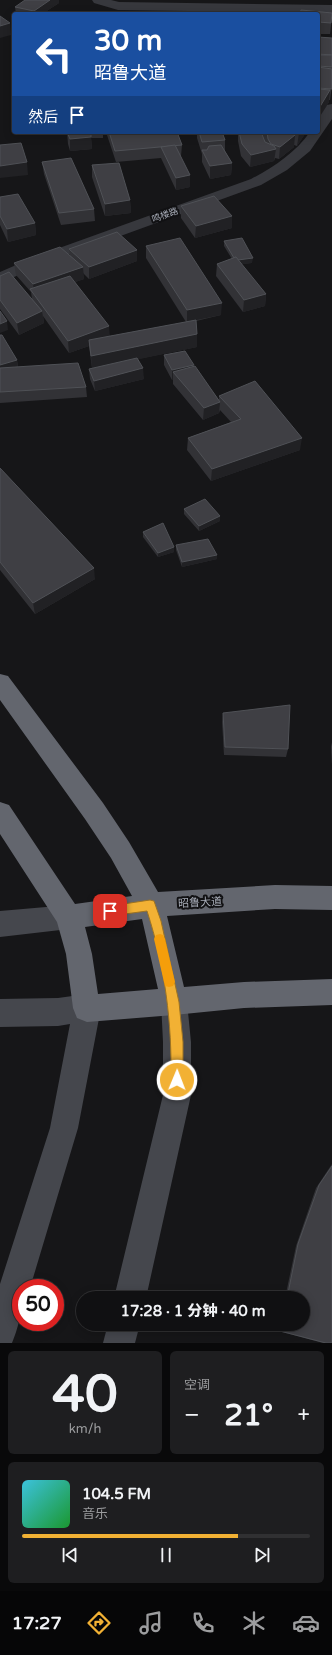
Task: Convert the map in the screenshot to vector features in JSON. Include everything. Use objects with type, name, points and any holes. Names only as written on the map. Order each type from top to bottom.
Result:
[{"type":"highway","points":[[0,683],[112,837],[150,905],[156,921],[174,1002]]},
{"type":"highway","points":[[0,813],[69,917],[79,954],[87,1008],[244,995],[332,992]]},
{"type":"highway","name":"昭鲁大道","points":[[69,917],[150,905],[275,897],[332,898]]},
{"type":"main road","points":[[0,924],[69,917]]},
{"type":"main road","points":[[132,1291],[177,1095],[177,1042],[174,1002]]},
{"type":"main road","points":[[0,1013],[58,1012],[87,1008],[64,1128],[0,1334]]},
{"type":"main road","points":[[119,1343],[122,1331]]},
{"type":"street","points":[[98,0],[118,6],[332,9]]},
{"type":"street","name":"鸣楼路","points":[[320,126],[332,108]]},
{"type":"street","name":"鸣楼路","points":[[0,278],[42,259],[256,182],[277,171],[292,160],[309,145],[315,134]]},
{"type":"building","points":[[25,0],[50,0],[34,11],[15,7]]},
{"type":"building","points":[[301,10],[332,13],[331,23],[320,22],[320,12],[300,12]]},
{"type":"building","points":[[0,16],[10,23],[0,26]]},
{"type":"building","points":[[320,37],[332,38],[332,55],[320,54]]},
{"type":"building","points":[[320,55],[332,55],[332,67],[320,66]]},
{"type":"building","points":[[320,67],[332,69],[332,89],[320,88]]},
{"type":"building","points":[[320,89],[330,90],[320,107]]},
{"type":"building","points":[[68,134],[91,134],[91,137],[70,139]]},
{"type":"building","points":[[110,134],[178,134],[182,145],[115,151]]},
{"type":"building","points":[[200,134],[223,134],[225,140],[202,142]]},
{"type":"building","points":[[240,134],[262,134],[265,142],[274,146],[276,149],[251,155],[242,144]]},
{"type":"building","points":[[267,134],[295,135],[280,147],[271,144]]},
{"type":"building","points":[[21,143],[27,162],[0,166],[0,145]]},
{"type":"building","points":[[175,145],[190,175],[176,178],[161,147]]},
{"type":"building","points":[[221,145],[232,163],[210,166],[202,150],[207,150],[209,146]]},
{"type":"building","points":[[71,158],[94,209],[59,213],[42,162]]},
{"type":"building","points":[[119,163],[130,200],[105,204],[92,165]]},
{"type":"building","points":[[18,194],[35,223],[7,229],[0,216],[0,197]]},
{"type":"building","points":[[214,196],[232,216],[196,226],[181,206]]},
{"type":"building","points":[[117,232],[137,250],[89,267],[69,249]]},
{"type":"building","points":[[180,238],[222,303],[187,310],[146,246]]},
{"type":"building","points":[[242,238],[253,258],[238,260],[236,257],[234,258],[224,241]]},
{"type":"building","points":[[60,247],[83,267],[33,284],[14,263]]},
{"type":"building","points":[[236,257],[266,294],[244,300],[217,264]]},
{"type":"building","points":[[9,272],[42,311],[17,323],[0,300],[0,276]]},
{"type":"building","points":[[70,276],[109,326],[68,341],[30,289]]},
{"type":"building","points":[[0,311],[7,321],[0,324]]},
{"type":"building","points":[[196,320],[197,334],[91,356],[89,340]]},
{"type":"building","points":[[0,335],[2,335],[17,360],[0,365]]},
{"type":"building","points":[[185,351],[194,365],[172,370],[164,355]]},
{"type":"building","points":[[137,358],[143,368],[94,381],[89,369]]},
{"type":"building","points":[[78,363],[86,387],[0,392],[0,368]]},
{"type":"building","points":[[195,366],[220,402],[204,408],[173,372]]},
{"type":"building","points":[[255,381],[302,438],[212,469],[188,438],[241,419],[219,396]]},
{"type":"building","points":[[0,468],[94,568],[33,603],[0,562]]},
{"type":"building","points":[[205,499],[220,516],[199,526],[184,509]]},
{"type":"building","points":[[163,523],[174,547],[158,553],[143,532]]},
{"type":"building","points":[[208,539],[217,555],[182,562],[176,545]]},
{"type":"building","points":[[290,705],[288,749],[225,747],[223,713]]},
{"type":"building","points":[[332,1166],[332,1343],[326,1343],[280,1331],[310,1331],[310,1291],[288,1291],[298,1244],[319,1185]]},
{"type":"slow traffic","points":[[160,939],[169,982]]},
{"type":"route","points":[[110,911],[150,905],[156,921],[174,1002],[177,1042],[177,1080]]}]
